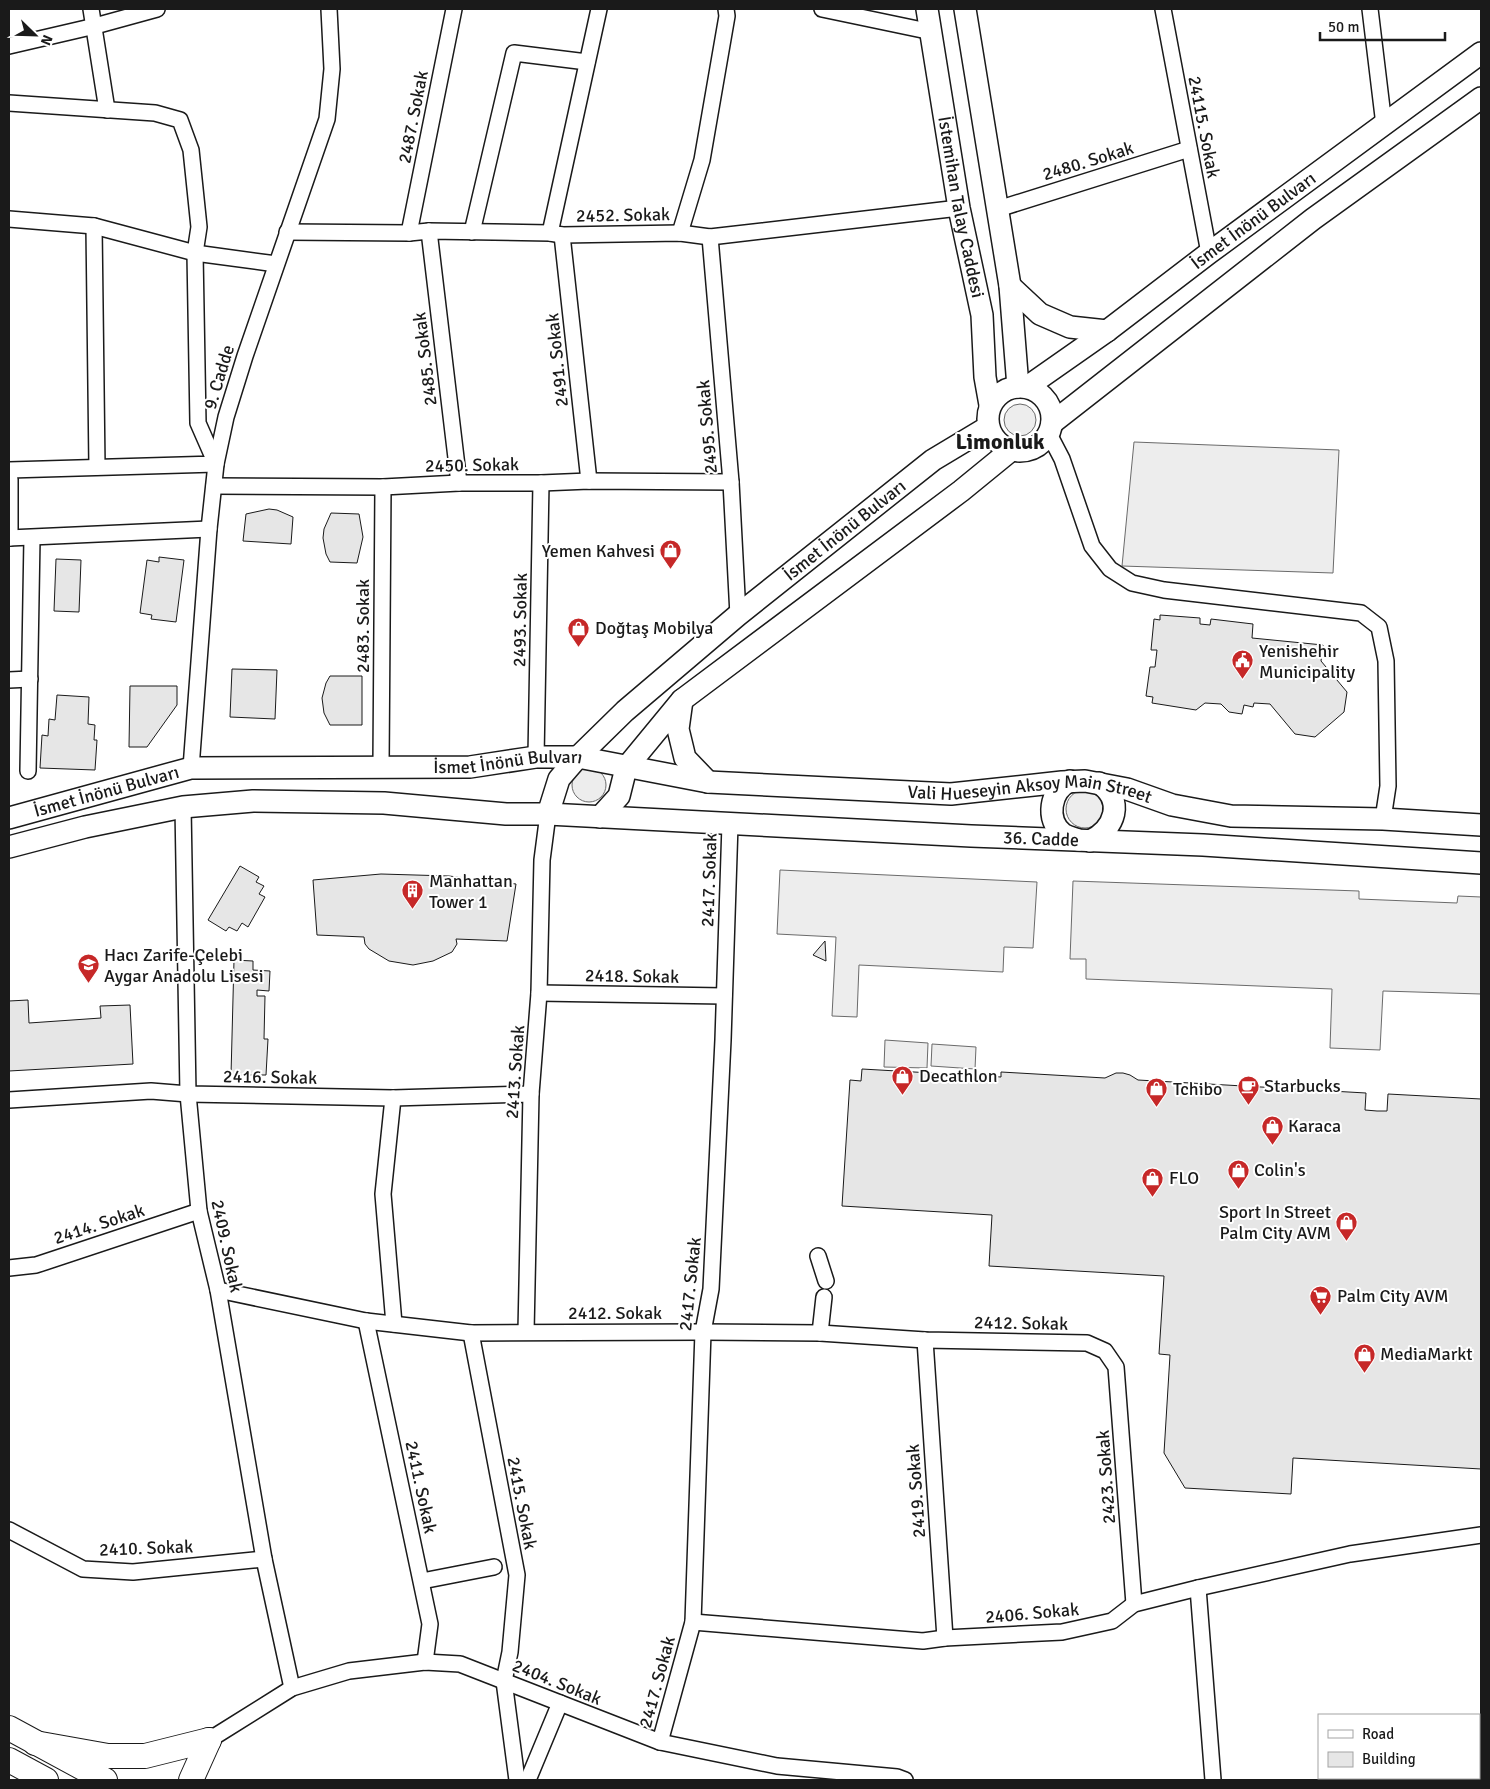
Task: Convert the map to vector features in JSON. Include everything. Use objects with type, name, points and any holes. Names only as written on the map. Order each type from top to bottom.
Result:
[{"type":"main road","name":"İstemihan Talay Caddesi","points":[[927,9],[959,208],[982,315],[985,377],[990,405]]},
{"type":"main road","name":"İstemihan Talay Caddesi","points":[[965,9],[1010,286],[1022,387]]},
{"type":"main road","name":"İsmet İnönü Bulvarı","points":[[1022,387],[1107,331],[1209,253],[1481,53]]},
{"type":"main road","name":"İsmet İnönü Bulvarı","points":[[1050,429],[1312,219],[1481,98]]},
{"type":"main road","points":[[1010,286],[1040,314],[1070,327],[1107,331]]},
{"type":"main road","points":[[1022,387],[1036,391],[1049,404],[1052,414],[1050,429],[1042,443],[1033,450],[1022,452],[1010,451],[1000,446],[988,428],[987,416],[990,405],[997,396],[1007,389],[1022,387]]},
{"type":"main road","name":"İsmet İnönü Bulvarı","points":[[9,818],[191,768],[470,767],[536,757],[578,757],[625,711],[738,615],[933,460],[988,428]]},
{"type":"main road","name":"İsmet İnönü Bulvarı","points":[[626,768],[682,700],[961,491],[1010,451]]},
{"type":"main road","points":[[682,700],[678,729],[685,758],[708,782]]},
{"type":"main road","points":[[548,814],[559,779],[578,757]]},
{"type":"main road","name":"Vali Hueseyin Aksoy Main Street","points":[[578,757],[626,768],[708,782],[951,794],[1070,781],[1099,783],[1127,789],[1172,805],[1231,816],[1383,819],[1481,825]]},
{"type":"main road","points":[[600,817],[619,796],[626,768]]},
{"type":"main road","points":[[1070,781],[1059,789],[1054,797],[1052,817],[1062,833],[1084,840],[1107,830],[1112,822],[1114,802],[1110,793],[1099,783]]},
{"type":"main road","name":"İsmet İnönü Bulvarı","points":[[9,847],[85,827],[183,806],[254,801],[384,803],[506,814],[600,817]]},
{"type":"main road","name":"36. Cadde","points":[[600,817],[1203,845],[1481,863]]},
{"type":"main road","points":[[9,1728],[105,1780]]},
{"type":"main road","points":[[35,1743],[108,1756],[145,1756],[209,1740]]},
{"type":"main road","points":[[191,1780],[209,1740]]},
{"type":"main road","points":[[9,1760],[46,1780]]},
{"type":"street","points":[[91,9],[107,110]]},
{"type":"street","points":[[9,46],[157,9]]},
{"type":"street","name":"9. Cadde","points":[[191,768],[209,529],[216,464],[226,417],[326,119],[332,69],[329,9]]},
{"type":"street","name":"2487. Sokak","points":[[409,233],[454,9]]},
{"type":"street","name":"2491. Sokak","points":[[588,481],[556,234],[587,62],[599,9]]},
{"type":"street","points":[[680,233],[702,160],[727,16],[726,9]]},
{"type":"street","points":[[822,9],[932,32]]},
{"type":"street","name":"24115. Sokak","points":[[1163,9],[1209,253]]},
{"type":"street","points":[[1370,9],[1384,125]]},
{"type":"street","points":[[472,232],[514,54],[587,62]]},
{"type":"street","points":[[9,103],[155,113],[180,120],[191,150],[200,227],[195,253],[198,423],[216,464],[9,470]]},
{"type":"street","name":"2480. Sokak","points":[[998,209],[1189,149]]},
{"type":"street","name":"2452. Sokak","points":[[287,232],[409,233],[428,230],[556,234],[680,233],[710,237],[959,208]]},
{"type":"street","points":[[9,219],[94,226],[195,253],[276,264]]},
{"type":"street","points":[[94,226],[96,467]]},
{"type":"street","name":"2485. Sokak","points":[[428,230],[459,483]]},
{"type":"street","name":"2495. Sokak","points":[[710,237],[731,482],[738,615]]},
{"type":"street","points":[[1050,429],[1092,546],[1110,568],[1132,583],[1164,590],[1361,613],[1378,626],[1386,661],[1388,786],[1383,819]]},
{"type":"street","points":[[9,474],[10,538],[209,529]]},
{"type":"street","name":"2450. Sokak","points":[[214,486],[383,487],[459,483],[588,481],[731,482]]},
{"type":"street","name":"2493. Sokak","points":[[536,757],[541,483]]},
{"type":"street","name":"2483. Sokak","points":[[380,766],[383,487]]},
{"type":"street","points":[[28,771],[32,538]]},
{"type":"street","points":[[9,680],[30,679]]},
{"type":"street","name":"2409. Sokak","points":[[183,806],[188,1094],[199,1211],[218,1290],[264,1559],[292,1688]]},
{"type":"street","name":"2413. Sokak","points":[[526,1332],[531,1094],[539,993],[542,860],[548,814]]},
{"type":"street","name":"2417. Sokak","points":[[660,1742],[693,1622],[703,1332],[711,1289],[730,824]]},
{"type":"street","name":"2418. Sokak","points":[[539,993],[724,996]]},
{"type":"street","name":"2416. Sokak","points":[[9,1100],[151,1091],[188,1094],[393,1098],[531,1094]]},
{"type":"street","points":[[393,1098],[383,1194],[394,1324]]},
{"type":"street","name":"2414. Sokak","points":[[9,1268],[36,1265],[199,1211]]},
{"type":"street","points":[[818,1256],[826,1281]]},
{"type":"street","name":"2412. Sokak","points":[[218,1290],[366,1321],[471,1333],[820,1333],[925,1340],[1087,1343],[1105,1351]]},
{"type":"street","points":[[820,1333],[824,1297]]},
{"type":"street","name":"2411. Sokak","points":[[366,1321],[430,1624],[425,1662]]},
{"type":"street","name":"2415. Sokak","points":[[471,1333],[516,1575],[510,1652],[504,1681],[517,1780]]},
{"type":"street","name":"2419. Sokak","points":[[925,1340],[945,1638]]},
{"type":"street","name":"2423. Sokak","points":[[1105,1351],[1116,1367],[1134,1604]]},
{"type":"street","name":"2410. Sokak","points":[[9,1530],[83,1569],[133,1572],[264,1559]]},
{"type":"street","name":"2406. Sokak","points":[[693,1622],[923,1641],[945,1638],[1062,1632],[1112,1621],[1134,1604],[1198,1588],[1350,1554],[1481,1535]]},
{"type":"street","points":[[422,1582],[494,1567]]},
{"type":"street","points":[[1198,1588],[1213,1780]]},
{"type":"street","name":"2404. Sokak","points":[[209,1740],[292,1688],[349,1671],[425,1662],[460,1664],[660,1742],[776,1773],[897,1777],[904,1780]]},
{"type":"street","points":[[528,1780],[560,1704]]},
{"type":"shaded area","points":[[1020,404],[1026,405],[1031,409],[1035,414],[1035,426],[1031,431],[1026,435],[1020,436],[1014,435],[1009,431],[1005,426],[1004,420],[1005,414],[1009,409],[1014,405]]},
{"type":"shaded area","points":[[1134,442],[1339,450],[1333,573],[1122,566]]},
{"type":"shaded area","points":[[589,768],[601,773],[606,785],[601,797],[589,802],[577,797],[572,785],[577,773]]},
{"type":"shaded area","points":[[1085,790],[1092,791],[1098,796],[1103,802],[1103,816],[1098,822],[1092,827],[1085,828],[1078,827],[1072,822],[1067,816],[1066,809],[1067,802],[1072,796],[1078,791]]},
{"type":"shaded area","points":[[780,870],[1037,882],[1033,948],[1004,947],[1003,972],[859,965],[857,1017],[832,1016],[836,937],[777,934]]},
{"type":"shaded area","points":[[1073,881],[1359,891],[1359,899],[1457,903],[1458,896],[1481,897],[1481,994],[1383,991],[1380,1050],[1330,1048],[1332,989],[1086,979],[1086,959],[1070,959]]},
{"type":"shaded area","points":[[885,1040],[928,1043],[927,1068],[884,1067]]},
{"type":"shaded area","points":[[932,1044],[976,1047],[975,1069],[931,1066]]},
{"type":"building","points":[[269,509],[277,510],[293,517],[291,544],[243,541],[246,514]]},
{"type":"building","points":[[331,513],[359,514],[363,537],[357,563],[330,562],[326,554],[323,538],[324,529]]},
{"type":"building","points":[[159,557],[184,560],[176,622],[151,619],[152,615],[140,613],[147,560],[159,562]]},
{"type":"building","points":[[56,559],[81,560],[79,612],[54,611]]},
{"type":"building","name":"Yenishehir Municipality","points":[[1160,615],[1200,618],[1200,624],[1210,625],[1211,619],[1253,624],[1252,638],[1323,645],[1321,661],[1347,692],[1344,712],[1315,737],[1295,734],[1270,704],[1254,703],[1253,707],[1244,705],[1242,714],[1229,712],[1221,704],[1205,703],[1196,710],[1152,703],[1153,697],[1146,696],[1150,667],[1155,667],[1157,650],[1151,650],[1154,619],[1160,620]]},
{"type":"building","points":[[232,669],[277,670],[275,719],[230,717]]},
{"type":"building","points":[[330,676],[362,676],[362,725],[330,725],[324,713],[322,698]]},
{"type":"building","points":[[130,686],[177,686],[177,705],[147,747],[129,747]]},
{"type":"building","points":[[57,695],[89,697],[88,724],[95,725],[94,740],[97,740],[95,770],[40,768],[42,735],[48,736],[49,719],[55,720]]},
{"type":"building","points":[[240,866],[259,877],[256,882],[264,886],[259,894],[265,897],[248,927],[242,923],[237,931],[229,927],[226,931],[208,920]]},
{"type":"building","name":"Manhattan Tower 1","points":[[381,874],[449,876],[516,884],[507,941],[456,939],[457,944],[452,952],[433,961],[413,965],[389,961],[369,949],[365,944],[364,937],[317,935],[313,880]]},
{"type":"building","points":[[825,941],[826,961],[813,955]]},
{"type":"building","points":[[234,960],[253,961],[253,970],[270,971],[269,991],[257,990],[257,996],[265,996],[264,1039],[268,1039],[266,1075],[231,1075]]},
{"type":"building","points":[[28,1000],[29,1023],[101,1018],[100,1006],[130,1005],[133,1064],[9,1071],[9,1001]]},
{"type":"building","name":"Palm City AVM","points":[[862,1069],[1001,1077],[1001,1072],[1105,1078],[1116,1073],[1123,1073],[1138,1080],[1366,1093],[1365,1110],[1377,1111],[1387,1111],[1388,1094],[1481,1099],[1481,1469],[1293,1458],[1291,1494],[1185,1488],[1164,1453],[1170,1355],[1159,1354],[1164,1276],[989,1266],[992,1215],[842,1206],[850,1080],[861,1081]]},
{"type":"place","name":"Yemen Kahvesi","points":[[671,570]]},
{"type":"place","name":"Doğtaş Mobilya","points":[[579,647]]},
{"type":"place","name":"Yenishehir Municipality","points":[[1243,680]]},
{"type":"place","name":"Manhattan Tower 1","points":[[413,910]]},
{"type":"place","name":"Hacı Zarife-Çelebi Aygar Anadolu Lisesi","points":[[88,984]]},
{"type":"place","name":"Decathlon","points":[[903,1095]]},
{"type":"place","name":"Starbucks","points":[[1248,1105]]},
{"type":"place","name":"Tchibo","points":[[1157,1108]]},
{"type":"place","name":"Karaca","points":[[1272,1145]]},
{"type":"place","name":"Colin's","points":[[1238,1189]]},
{"type":"place","name":"FLO","points":[[1153,1197]]},
{"type":"place","name":"Sport In Street Palm City AVM","points":[[1347,1241]]},
{"type":"place","name":"Palm City AVM","points":[[1321,1315]]},
{"type":"place","name":"MediaMarkt","points":[[1364,1373]]},
{"type":"district","name":"Limonluk","points":[[1000,441]]}]
